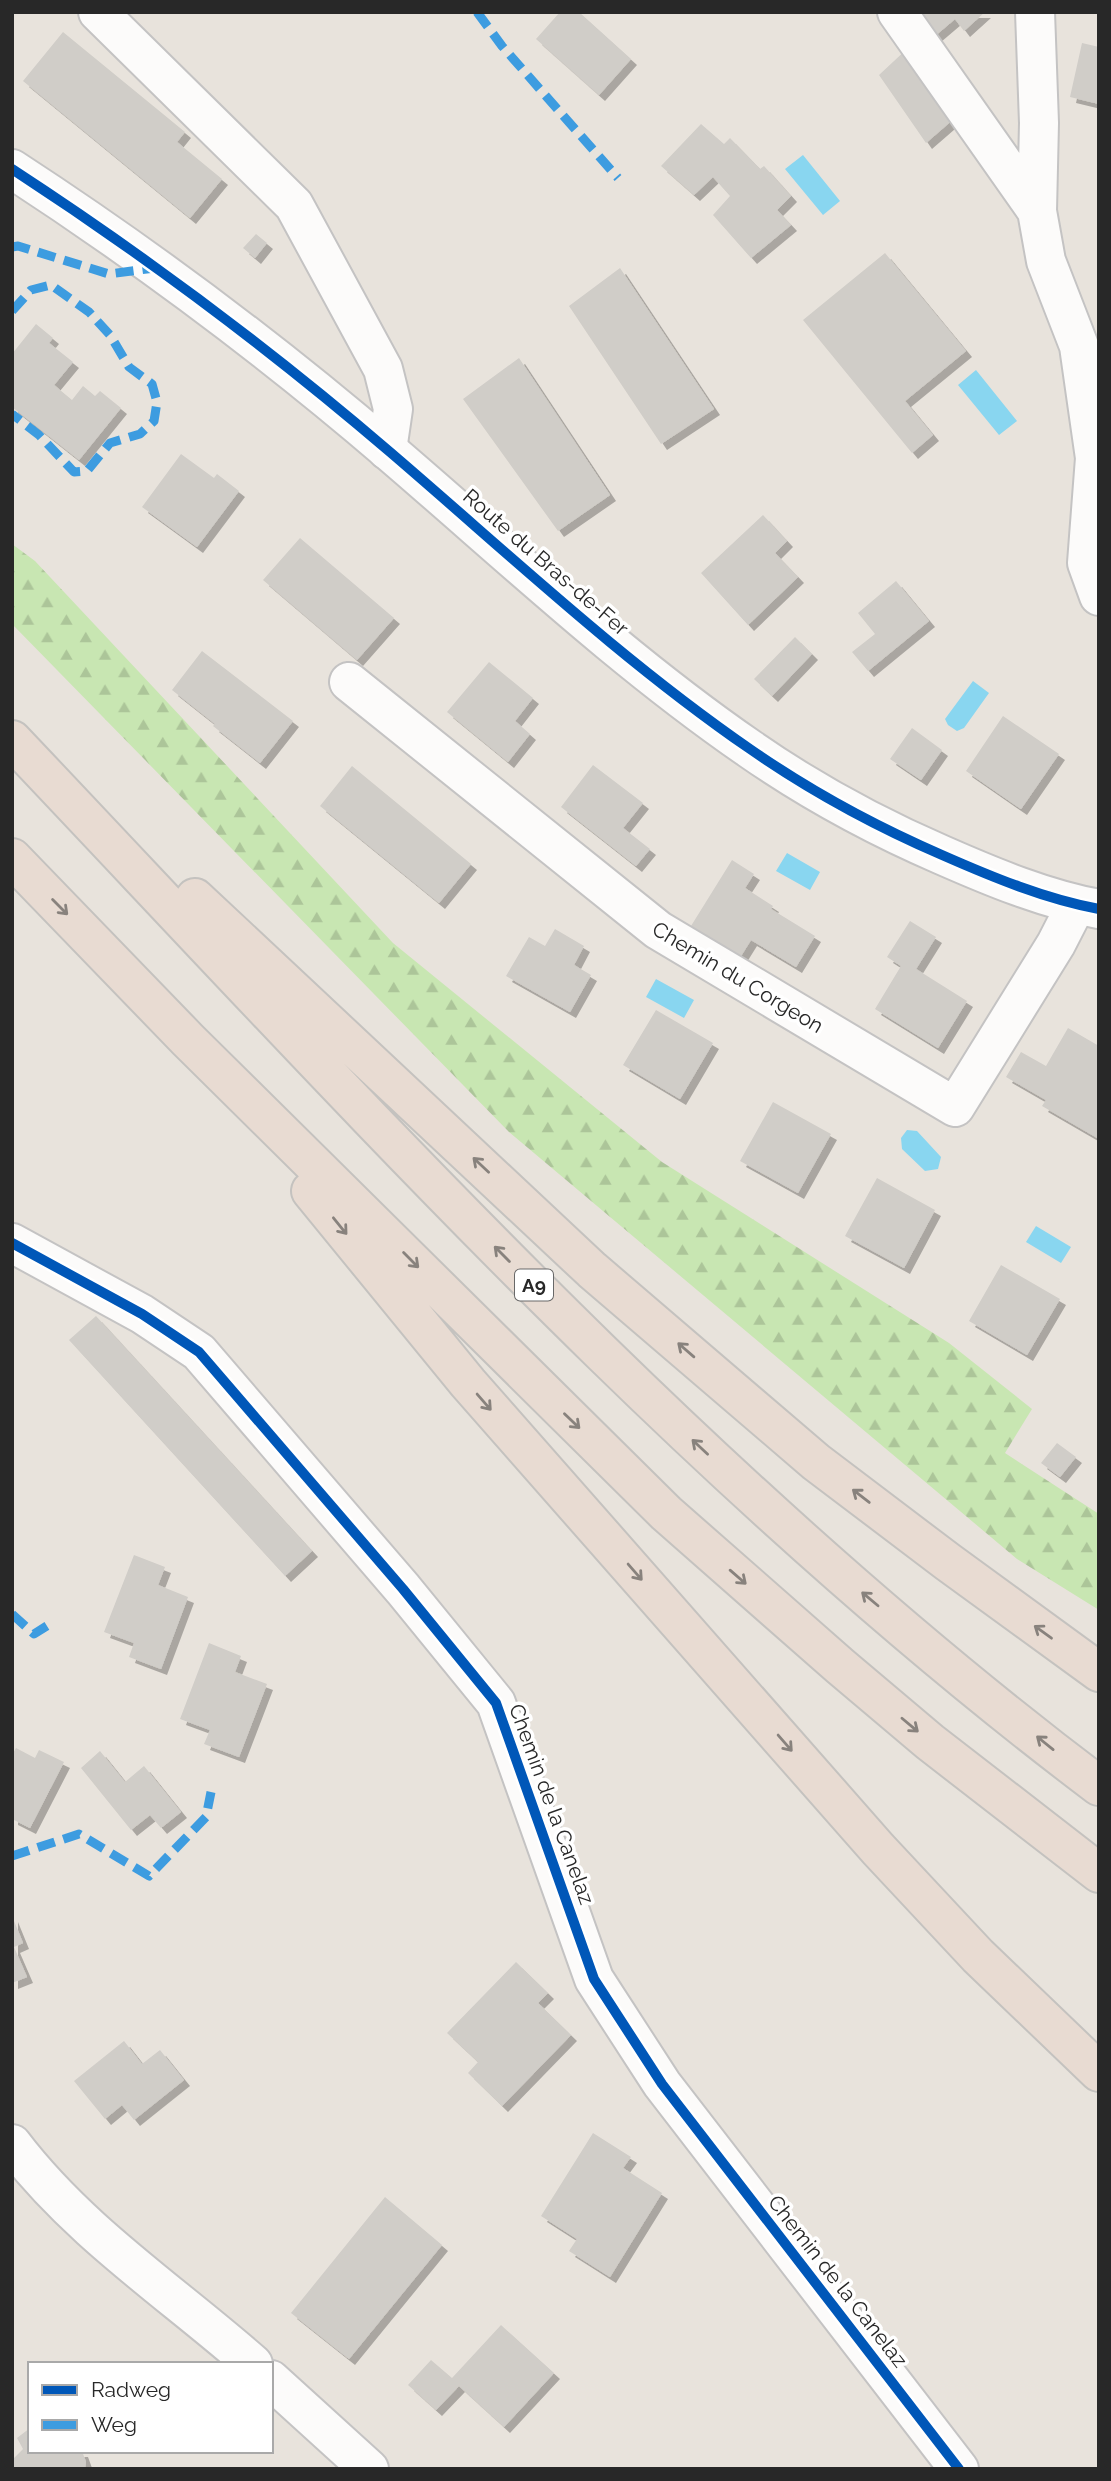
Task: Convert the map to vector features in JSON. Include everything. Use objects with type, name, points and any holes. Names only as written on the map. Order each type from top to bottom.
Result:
[{"type":"highway","name":"A9","points":[[12,729],[592,1270],[817,1462],[1099,1672]]},
{"type":"highway","name":"A9","points":[[12,740],[448,1200],[672,1422],[780,1522],[890,1616],[1099,1786]]},
{"type":"highway","points":[[12,858],[188,1040],[666,1513],[930,1742],[1099,1874]]},
{"type":"highway","points":[[188,1040],[468,1383],[869,1838],[978,1956],[1099,2072]]},
{"type":"street","points":[[98,12],[294,205],[383,369],[393,409],[387,450]]},
{"type":"street","points":[[897,12],[1037,212]]},
{"type":"street","points":[[1035,12],[1039,123],[1037,212],[1046,261],[1079,346],[1095,458],[1087,563],[1099,596]]},
{"type":"street","name":"Route du Bras-de-Fer","points":[[12,169],[157,268],[387,450],[581,619],[751,750],[831,799],[916,844],[989,876],[1088,907]]},
{"type":"street","name":"Chemin du Corgeon","points":[[349,682],[658,930],[955,1107],[1056,944],[1088,907]]},
{"type":"street","name":"Chemin de la Canelaz","points":[[12,1243],[142,1314],[199,1352],[496,1703],[594,1979],[662,2084],[959,2469]]},
{"type":"street","points":[[12,2144],[90,2230],[251,2362]]},
{"type":"street","points":[[273,2382],[369,2469]]},
{"type":"green space","points":[[12,544],[35,561],[393,943],[662,1162],[949,1343],[1032,1409],[1005,1453],[1099,1514],[1099,1610],[1017,1559],[509,1132],[12,624]]},
{"type":"water","points":[[803,155],[840,201],[823,215],[785,169]]},
{"type":"water","points":[[976,370],[1017,421],[999,435],[958,385]]},
{"type":"water","points":[[973,681],[989,693],[964,728],[957,731],[948,725],[945,719]]},
{"type":"water","points":[[787,853],[820,872],[810,890],[776,871]]},
{"type":"water","points":[[656,979],[694,1000],[684,1018],[646,997]]},
{"type":"water","points":[[907,1130],[917,1131],[941,1157],[938,1169],[925,1171],[902,1149],[901,1138]]},
{"type":"water","points":[[1036,1226],[1071,1247],[1061,1263],[1026,1242]]},
{"type":"building","points":[[560,12],[579,12],[631,59],[599,95],[536,39]]},
{"type":"building","points":[[914,12],[985,12],[964,31],[955,19],[935,36]]},
{"type":"building","points":[[63,32],[185,132],[177,142],[222,179],[190,218],[23,81]]},
{"type":"building","points":[[1082,43],[1099,47],[1099,104],[1070,97]]},
{"type":"building","points":[[909,47],[956,117],[926,143],[879,75]]},
{"type":"building","points":[[701,124],[724,144],[730,138],[760,169],[764,166],[791,196],[777,210],[791,225],[751,258],[713,215],[730,196],[713,177],[694,195],[661,166]]},
{"type":"building","points":[[256,234],[267,243],[255,258],[243,248]]},
{"type":"building","points":[[885,253],[966,351],[905,401],[933,435],[912,453],[803,320]]},
{"type":"building","points":[[620,268],[714,409],[661,444],[569,306]]},
{"type":"building","points":[[36,324],[53,338],[49,343],[73,362],[54,385],[72,400],[83,386],[95,396],[100,391],[121,408],[79,460],[12,407],[12,354]]},
{"type":"building","points":[[519,358],[610,495],[558,531],[463,399]]},
{"type":"building","points":[[181,454],[214,478],[217,474],[239,491],[197,547],[142,507]]},
{"type":"building","points":[[763,515],[787,541],[775,553],[798,577],[748,625],[701,573]]},
{"type":"building","points":[[300,538],[394,618],[357,660],[263,580]]},
{"type":"building","points":[[896,581],[929,621],[868,671],[852,652],[875,634],[858,613]]},
{"type":"building","points":[[795,637],[812,654],[772,696],[754,679]]},
{"type":"building","points":[[202,651],[293,721],[260,763],[172,690]]},
{"type":"building","points":[[489,662],[533,698],[515,721],[530,734],[508,762],[447,712]]},
{"type":"building","points":[[1003,716],[1059,754],[1021,809],[966,771]]},
{"type":"building","points":[[912,728],[942,750],[921,780],[890,759]]},
{"type":"building","points":[[593,765],[643,803],[623,828],[650,849],[636,866],[561,807]]},
{"type":"building","points":[[352,766],[471,864],[439,903],[320,806]]},
{"type":"building","points":[[732,860],[754,874],[745,888],[773,906],[771,909],[815,936],[796,967],[751,940],[741,956],[691,926]]},
{"type":"building","points":[[910,921],[936,937],[916,969],[967,1001],[938,1048],[875,1009],[901,966],[887,957]]},
{"type":"building","points":[[555,929],[584,946],[574,965],[591,975],[570,1012],[506,976],[529,937],[545,946]]},
{"type":"building","points":[[656,1010],[713,1043],[680,1099],[623,1065]]},
{"type":"building","points":[[1068,1028],[1099,1046],[1099,1139],[1042,1106],[1046,1100],[1006,1077],[1021,1052],[1046,1066]]},
{"type":"building","points":[[773,1102],[831,1134],[798,1193],[740,1161]]},
{"type":"building","points":[[877,1178],[935,1210],[904,1268],[845,1236]]},
{"type":"building","points":[[1001,1265],[1060,1299],[1027,1355],[969,1321]]},
{"type":"building","points":[[96,1316],[312,1551],[285,1576],[69,1340]]},
{"type":"building","points":[[1057,1443],[1076,1457],[1060,1477],[1041,1463]]},
{"type":"building","points":[[134,1555],[165,1567],[158,1585],[188,1597],[161,1669],[129,1657],[134,1643],[104,1632]]},
{"type":"building","points":[[209,1643],[241,1656],[235,1672],[267,1684],[239,1757],[204,1744],[210,1730],[180,1719]]},
{"type":"building","points":[[16,1748],[35,1758],[39,1750],[64,1762],[30,1828],[12,1819],[12,1755]]},
{"type":"building","points":[[100,1751],[125,1782],[144,1766],[181,1812],[161,1828],[150,1815],[131,1830],[81,1768]]},
{"type":"building","points":[[12,1916],[23,1943],[14,1947],[27,1977],[12,1983]]},
{"type":"building","points":[[516,1962],[548,1993],[538,2003],[571,2035],[502,2106],[468,2073],[478,2062],[447,2033]]},
{"type":"building","points":[[124,2041],[142,2064],[160,2050],[184,2080],[134,2120],[122,2105],[105,2119],[74,2081]]},
{"type":"building","points":[[593,2133],[631,2157],[623,2168],[662,2193],[610,2277],[569,2251],[577,2239],[541,2216]]},
{"type":"building","points":[[385,2197],[442,2245],[349,2359],[291,2313]]},
{"type":"building","points":[[501,2325],[554,2373],[504,2427],[459,2386],[436,2410],[408,2385],[431,2360],[452,2378]]},
{"type":"building","points":[[28,2430],[28,2453],[83,2453],[85,2469],[16,2469],[12,2460],[23,2449],[17,2438]]},
{"type":"marked path","points":[[477,12],[502,46],[618,178]]},
{"type":"marked path","points":[[12,247],[18,246],[109,274],[155,268]]},
{"type":"marked path","points":[[12,311],[31,290],[51,285],[89,312],[110,335],[129,367],[152,384],[157,402],[154,421],[140,434],[110,443],[87,471],[74,472],[39,435],[12,414]]},
{"type":"marked path","points":[[12,1614],[34,1634],[53,1622]]},
{"type":"marked path","points":[[12,1856],[79,1834],[149,1876],[206,1817],[211,1792]]},
{"type":"cycle path","points":[[12,169],[158,269],[253,340],[390,452],[611,643],[702,715],[772,764],[867,820],[917,844],[1019,886],[1099,909]]},
{"type":"cycle path","points":[[12,1243],[142,1314],[199,1352],[403,1589],[496,1703],[594,1979],[662,2084],[959,2469]]}]
